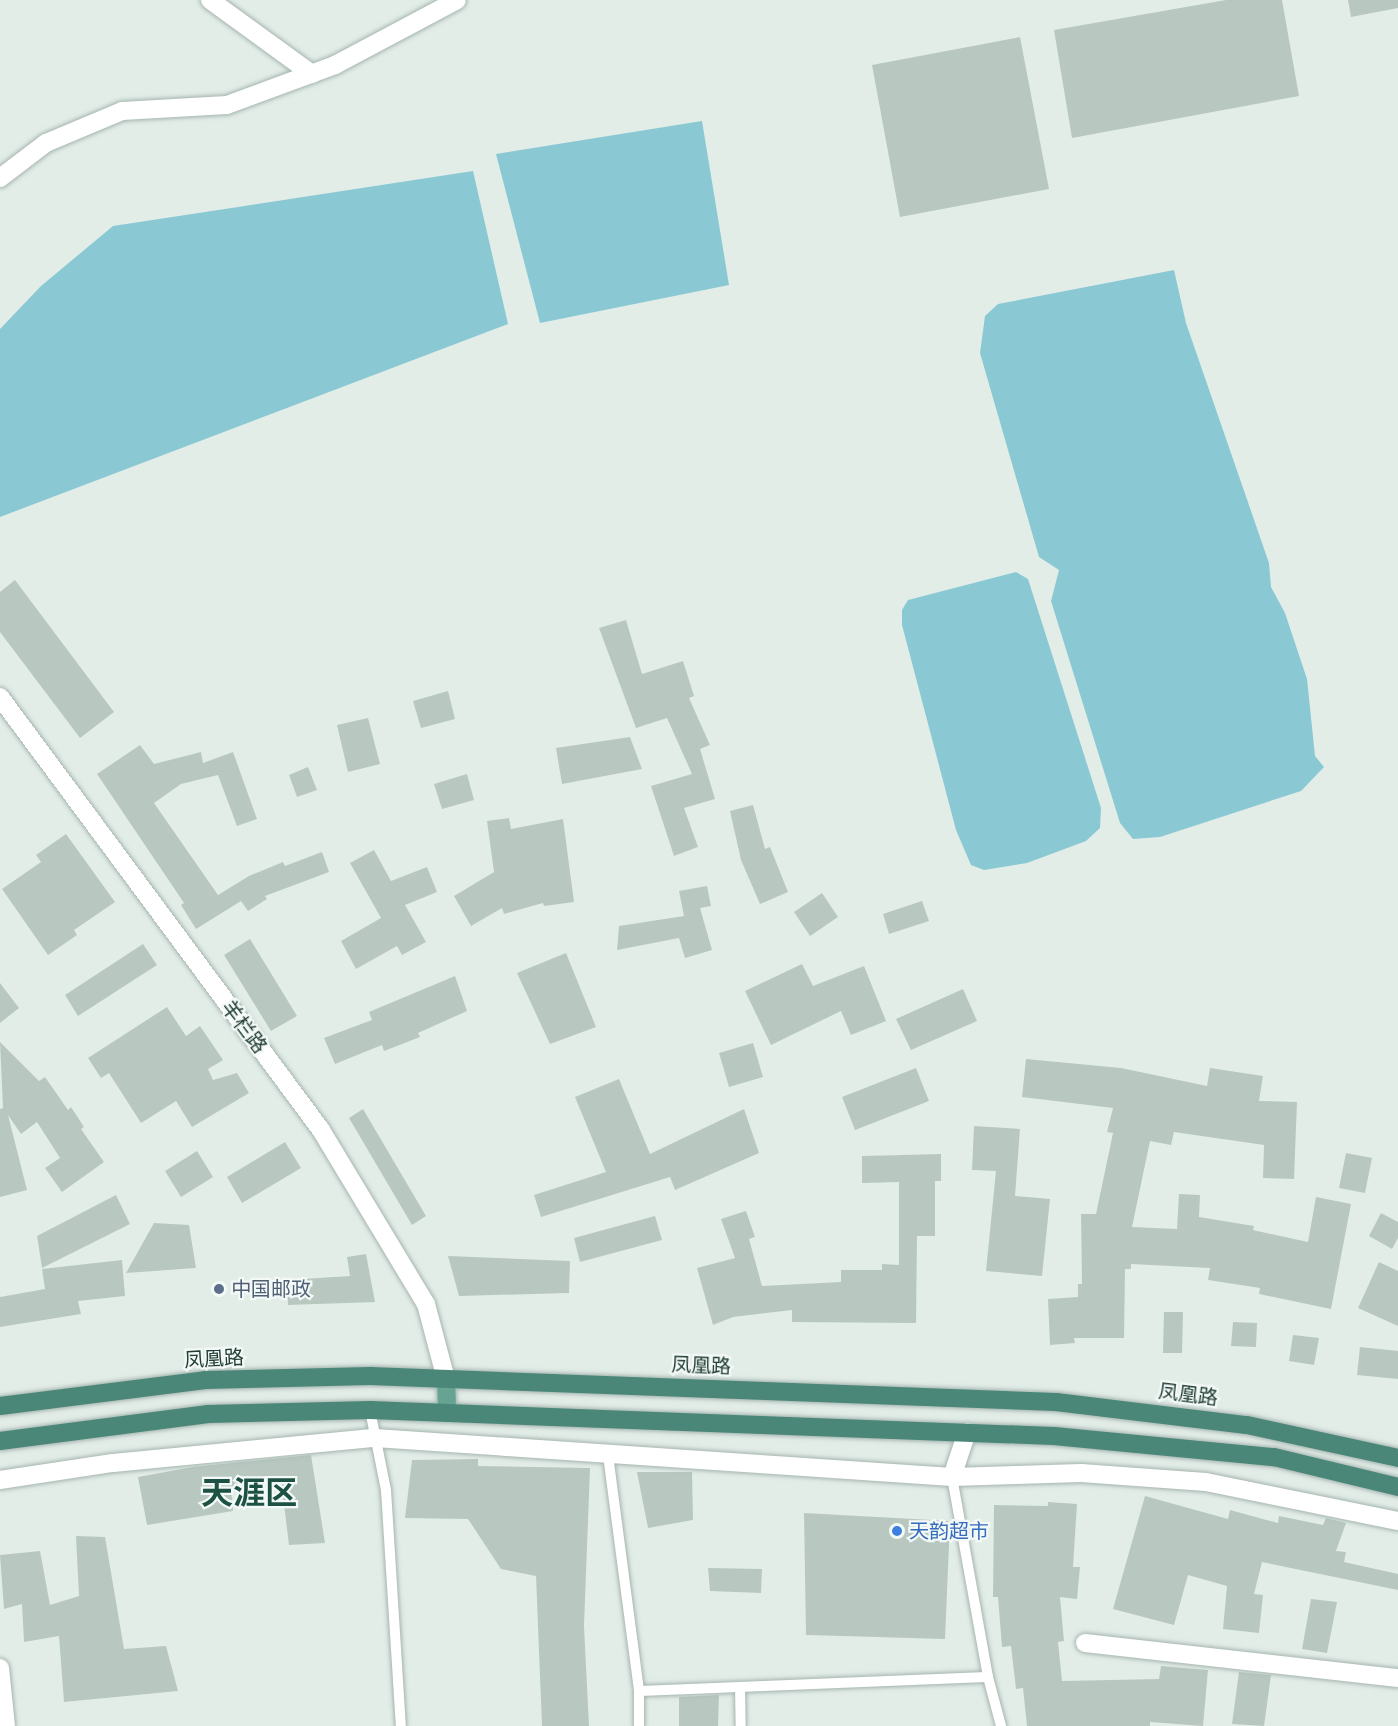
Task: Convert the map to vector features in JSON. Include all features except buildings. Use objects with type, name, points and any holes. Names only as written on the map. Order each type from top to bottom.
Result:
[{"type":"highway","name":"凤凰路","points":[[0,1406],[205,1380],[370,1376],[1056,1402],[1247,1425],[1398,1458]]},
{"type":"highway","points":[[0,1441],[208,1414],[370,1410],[1054,1436],[1274,1456],[1398,1487]]},
{"type":"main road","points":[[446,1379],[447,1413]]},
{"type":"street","points":[[210,0],[312,74]]},
{"type":"street","points":[[0,178],[46,143],[122,111],[226,105],[312,74],[458,0]]},
{"type":"street","name":"羊栏路","points":[[0,697],[321,1130],[426,1304],[446,1379]]},
{"type":"street","points":[[952,1477],[967,1432]]},
{"type":"street","points":[[0,1480],[113,1463],[375,1438],[952,1477],[1081,1473],[1206,1482],[1398,1521]]},
{"type":"street","points":[[1085,1643],[1398,1678]]},
{"type":"street","points":[[0,1668],[6,1726]]},
{"type":"lane","points":[[370,1410],[386,1490],[401,1726]]},
{"type":"lane","points":[[608,1455],[639,1691],[639,1726]]},
{"type":"lane","points":[[952,1477],[988,1677],[1001,1726]]},
{"type":"lane","points":[[639,1691],[988,1677]]},
{"type":"lane","points":[[740,1687],[741,1726]]},
{"type":"water","points":[[702,121],[729,285],[540,323],[496,154]]},
{"type":"water","points":[[473,171],[508,324],[0,517],[0,329],[41,286],[113,226]]},
{"type":"water","points":[[1174,270],[1186,323],[1269,563],[1271,587],[1285,613],[1307,679],[1315,756],[1324,767],[1301,791],[1160,837],[1133,839],[1120,823],[1051,601],[1059,570],[1039,557],[980,353],[985,316],[998,304]]},
{"type":"water","points":[[1016,572],[1028,579],[1101,808],[1100,828],[1086,841],[1027,863],[984,870],[971,865],[956,830],[902,625],[902,610],[908,600]]},
{"type":"place","name":"中国邮政","points":[[219,1289]]},
{"type":"place","name":"天韵超市","points":[[897,1531]]},
{"type":"district","name":"天涯区","points":[[249,1493]]}]
